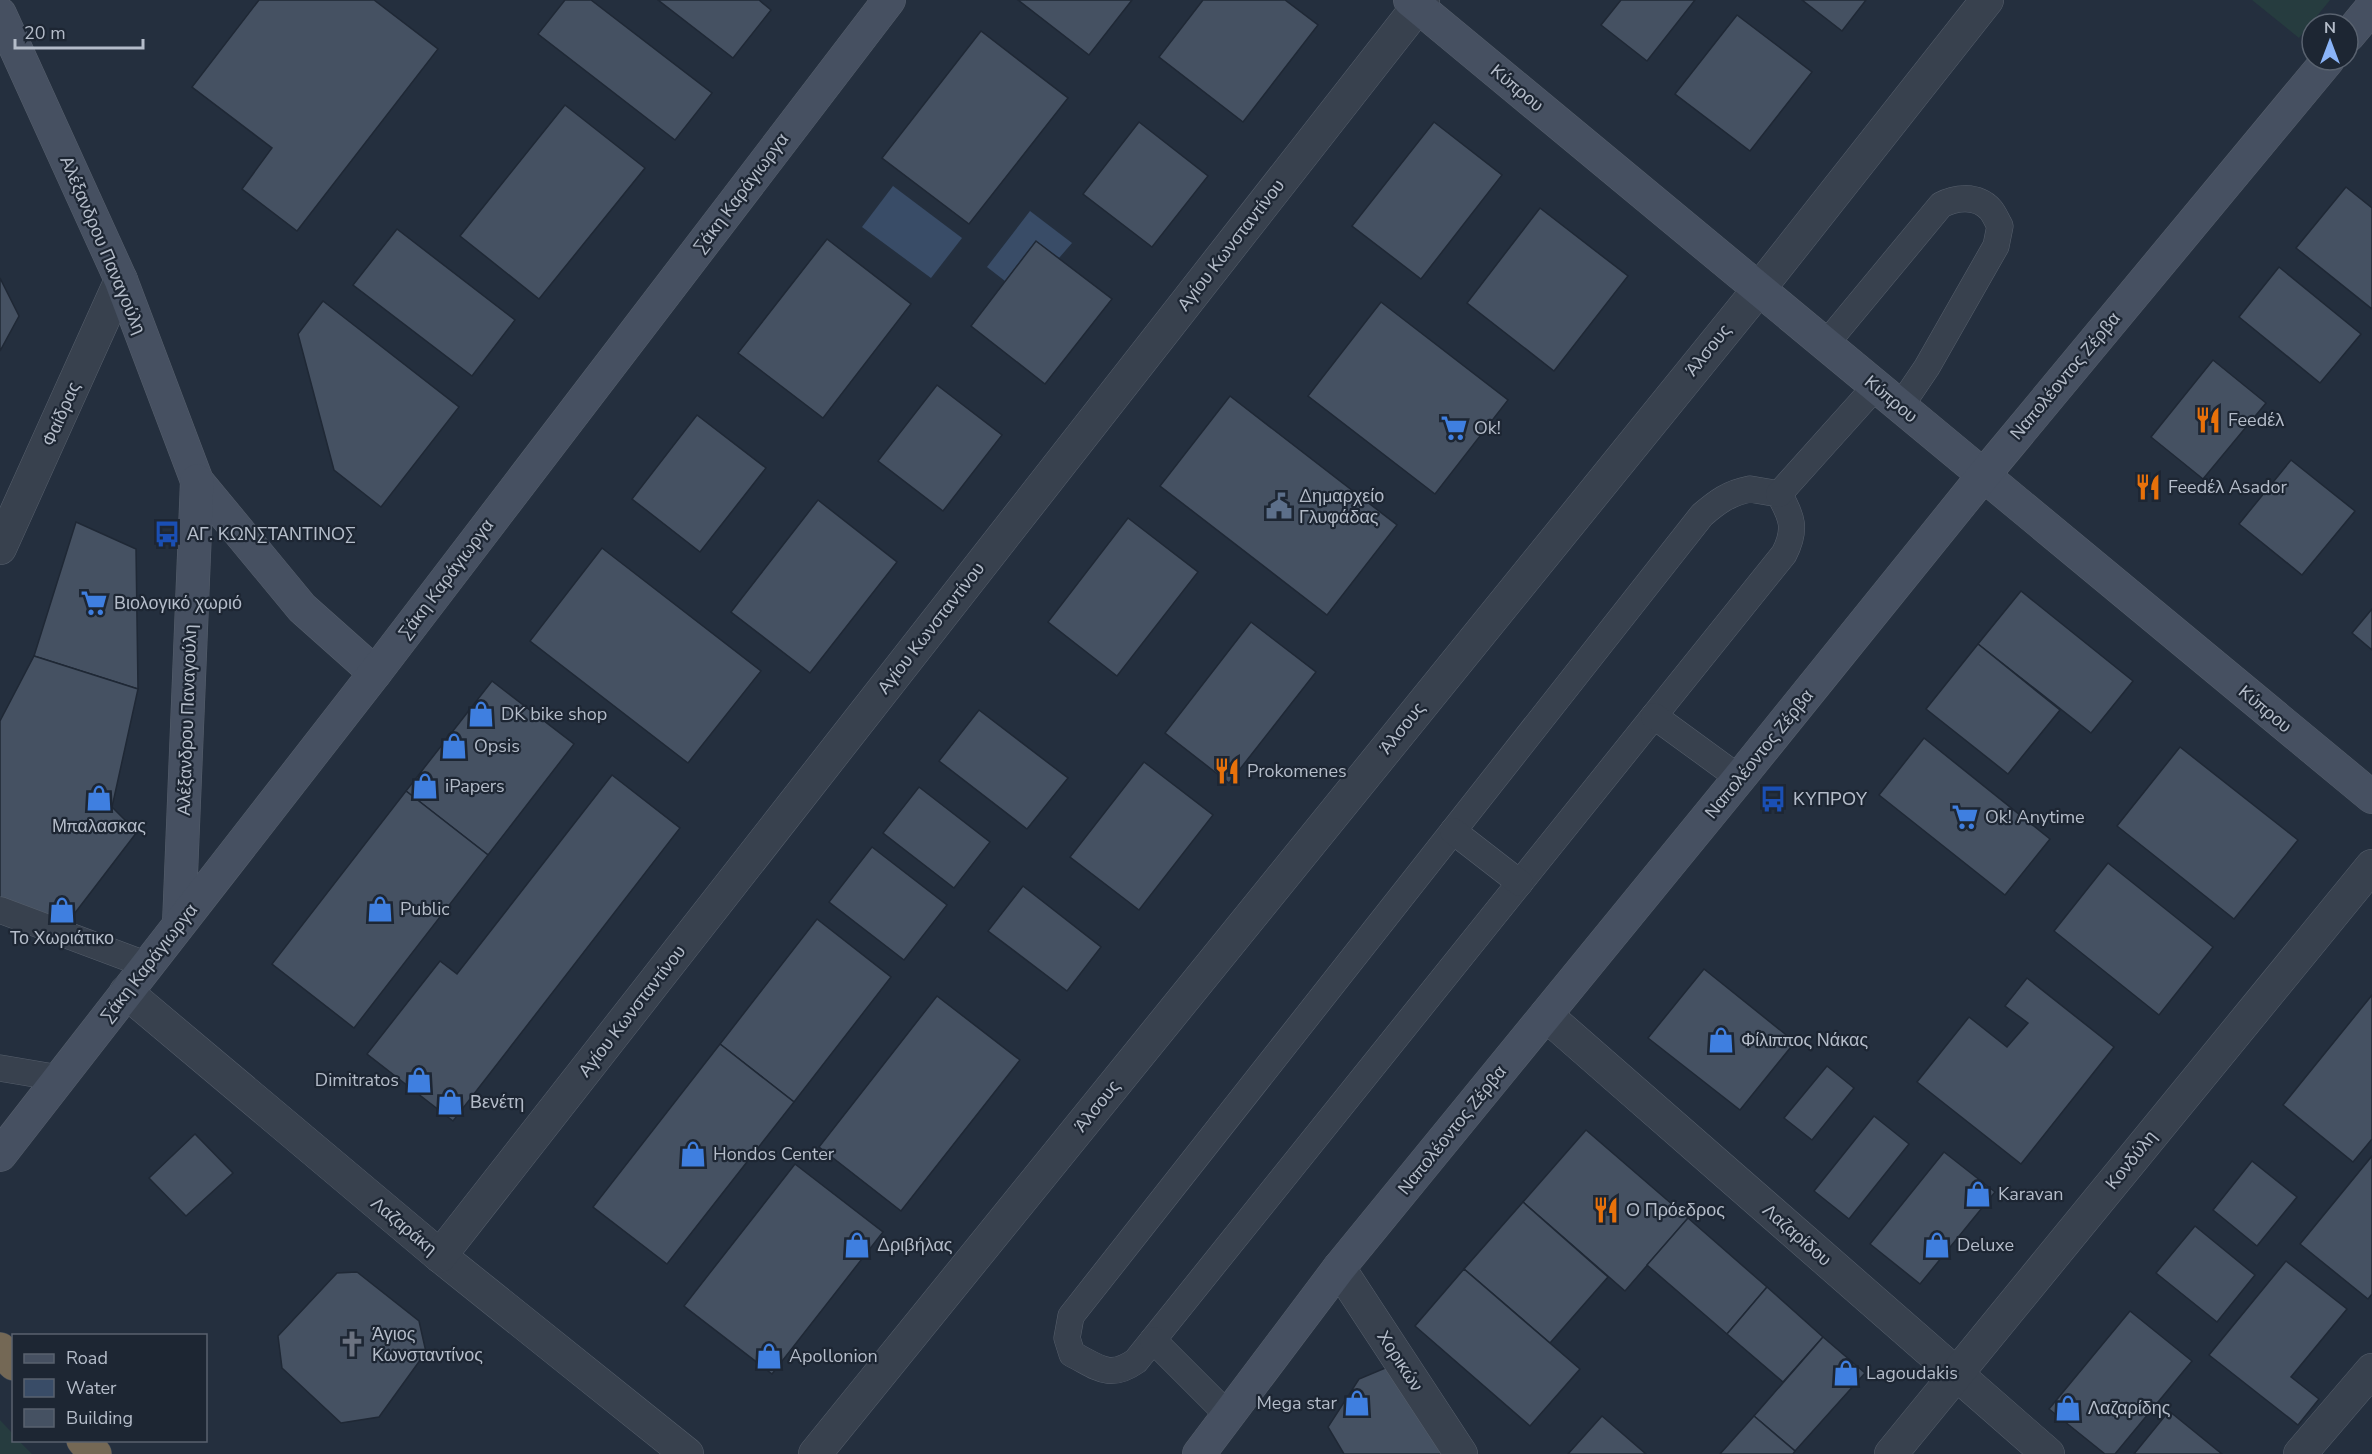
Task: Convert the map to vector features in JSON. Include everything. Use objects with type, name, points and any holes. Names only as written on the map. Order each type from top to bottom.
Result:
[{"type":"highway","points":[[0,1349],[12,1362]]},
{"type":"highway","points":[[85,1442],[95,1454]]},
{"type":"street","name":"Σάκη Καράγιωργα","points":[[0,1155],[375,673],[889,0]]},
{"type":"street","name":"Άλσους","points":[[819,1453],[1759,289],[1987,0]]},
{"type":"street","name":"Κύπρου","points":[[1417,2],[1900,407],[2372,797]]},
{"type":"street","name":"Αγίου Κωνσταντίνου","points":[[440,1256],[1417,2]]},
{"type":"street","points":[[2360,22],[2372,7]]},
{"type":"street","name":"Αλέξανδρου Παναγούλη","points":[[0,14],[121,280],[197,481],[302,608],[375,673]]},
{"type":"street","name":"Ναπολέοντος Ζέρβα","points":[[1199,1454],[1339,1268],[1983,476],[2318,72]]},
{"type":"street","name":"Φαίδρας","points":[[0,548],[121,280]]},
{"type":"street","name":"Αλέξανδρου Παναγούλη","points":[[179,924],[197,481]]},
{"type":"street","name":"Κονδύλη","points":[[1891,1454],[2372,866]]},
{"type":"street","name":"Λαζαράκη","points":[[126,993],[440,1256],[687,1454]]},
{"type":"street","name":"Λαζαρίδου","points":[[1546,1015],[2048,1454]]},
{"type":"street","name":"Χορικών","points":[[1339,1268],[1461,1454]]},
{"type":"street","points":[[2300,1454],[2372,1370]]},
{"type":"lane","points":[[1826,345],[1941,206],[1961,198],[1976,200],[1990,208],[2000,226],[1996,246],[1926,367],[1900,407]]},
{"type":"lane","points":[[1779,494],[1876,386]]},
{"type":"lane","points":[[1750,489],[1779,494],[1791,516],[1792,531],[1784,554],[1136,1361],[1125,1368],[1109,1371],[1072,1354],[1068,1346],[1067,1328],[1071,1316],[1702,515],[1716,502],[1733,492],[1750,489]]},
{"type":"lane","points":[[1654,716],[1739,778]]},
{"type":"lane","points":[[1453,831],[1520,883]]},
{"type":"lane","points":[[0,910],[147,965]]},
{"type":"lane","points":[[0,1068],[59,1078]]},
{"type":"lane","points":[[1153,1340],[1228,1415]]},
{"type":"green space","points":[[2252,0],[2330,0],[2320,12],[2300,12],[2299,38]]},
{"type":"green space","points":[[0,1420],[12,1433],[12,1442],[20,1442],[32,1454],[0,1454]]},
{"type":"water","points":[[893,186],[962,238],[931,278],[862,227]]},
{"type":"water","points":[[1030,211],[1072,243],[1059,258],[1036,241],[1005,281],[987,267]]},
{"type":"building","points":[[259,0],[374,0],[438,49],[297,231],[242,189],[272,148],[192,87]]},
{"type":"building","points":[[565,0],[591,0],[712,93],[675,140],[538,34]]},
{"type":"building","points":[[658,0],[759,0],[771,10],[733,58]]},
{"type":"building","points":[[1018,0],[1132,0],[1089,55]]},
{"type":"building","points":[[1203,0],[1285,0],[1318,25],[1243,122],[1159,57]]},
{"type":"building","points":[[1621,0],[1695,0],[1647,61],[1601,25]]},
{"type":"building","points":[[1802,0],[1866,0],[1842,31]]},
{"type":"building","points":[[1737,15],[1812,72],[1750,151],[1675,94]]},
{"type":"building","points":[[981,31],[1068,98],[969,224],[882,158]]},
{"type":"building","points":[[565,105],[645,168],[539,299],[460,236]]},
{"type":"building","points":[[1139,122],[1208,176],[1152,247],[1083,194]]},
{"type":"building","points":[[1434,122],[1502,175],[1421,279],[1352,226]]},
{"type":"building","points":[[2346,187],[2372,208],[2372,309],[2296,248]]},
{"type":"building","points":[[1540,208],[1628,276],[1554,371],[1467,303]]},
{"type":"building","points":[[397,229],[515,320],[472,376],[353,285]]},
{"type":"building","points":[[827,239],[911,304],[823,418],[738,353]]},
{"type":"building","points":[[1036,241],[1112,299],[1045,384],[971,326]]},
{"type":"building","points":[[2279,267],[2361,334],[2320,383],[2239,317]]},
{"type":"building","points":[[0,278],[19,316],[0,351]]},
{"type":"building","points":[[323,301],[459,407],[381,507],[334,470],[298,334]]},
{"type":"building","points":[[1381,302],[1508,400],[1435,494],[1308,396]]},
{"type":"building","name":"Feedέλ","points":[[2213,360],[2266,403],[2203,479],[2151,437]]},
{"type":"building","points":[[937,385],[1002,435],[943,511],[878,461]]},
{"type":"building","name":"Δημαρχείο Γλυφάδας","points":[[1230,396],[1397,525],[1327,615],[1160,486]]},
{"type":"building","points":[[697,415],[766,468],[700,552],[632,499]]},
{"type":"building","points":[[2291,460],[2355,511],[2302,575],[2239,524]]},
{"type":"building","points":[[818,500],[897,562],[810,673],[731,612]]},
{"type":"building","points":[[1128,518],[1198,572],[1117,676],[1048,622]]},
{"type":"building","name":"Βιολογικό χωριό","points":[[76,522],[136,549],[138,689],[34,656]]},
{"type":"building","points":[[602,548],[761,671],[688,763],[530,641]]},
{"type":"building","points":[[2021,591],[2133,681],[2091,733],[1978,644]]},
{"type":"building","points":[[2372,609],[2372,650],[2352,633]]},
{"type":"building","points":[[1251,622],[1316,672],[1229,783],[1165,733]]},
{"type":"building","points":[[1978,644],[2060,710],[2008,774],[1926,709]]},
{"type":"building","points":[[34,656],[138,689],[112,807],[137,832],[65,926],[0,901],[0,721]]},
{"type":"building","points":[[492,681],[574,744],[488,855],[406,791]]},
{"type":"building","points":[[979,710],[1068,778],[1027,829],[939,761]]},
{"type":"building","name":"Ok! Anytime","points":[[1924,738],[2050,839],[2005,895],[1879,795]]},
{"type":"building","points":[[2180,747],[2298,840],[2234,919],[2117,826]]},
{"type":"building","points":[[1144,762],[1213,815],[1139,910],[1070,857]]},
{"type":"building","points":[[612,775],[680,828],[453,1121],[367,1054],[440,961],[457,974]]},
{"type":"building","points":[[919,787],[990,842],[954,888],[883,833]]},
{"type":"building","name":"Public","points":[[406,791],[488,855],[354,1028],[272,964]]},
{"type":"building","points":[[872,847],[947,905],[904,960],[829,902]]},
{"type":"building","points":[[2108,863],[2213,947],[2159,1015],[2054,931]]},
{"type":"building","points":[[1023,886],[1101,947],[1067,991],[988,931]]},
{"type":"building","points":[[817,919],[891,977],[794,1102],[720,1044]]},
{"type":"building","name":"Φίλιππος Νάκας","points":[[1704,969],[1795,1042],[1740,1110],[1648,1038]]},
{"type":"building","points":[[2027,978],[2114,1047],[2021,1164],[1917,1082],[1969,1017],[2007,1047],[2028,1023],[2005,1006]]},
{"type":"building","points":[[2372,995],[2372,1139],[2353,1162],[2283,1105]]},
{"type":"building","points":[[937,996],[1020,1060],[901,1211],[819,1147]]},
{"type":"building","name":"Hondos Center","points":[[720,1044],[794,1102],[667,1264],[593,1207]]},
{"type":"building","points":[[1827,1066],[1854,1088],[1812,1140],[1784,1118]]},
{"type":"building","points":[[1874,1116],[1909,1144],[1849,1219],[1814,1191]]},
{"type":"building","name":"Ο Πρόεδρος","points":[[1586,1130],[1688,1218],[1625,1291],[1523,1202]]},
{"type":"building","points":[[195,1134],[233,1173],[186,1216],[149,1178]]},
{"type":"building","points":[[1944,1152],[1995,1192],[1920,1284],[1870,1244]]},
{"type":"building","points":[[2372,1156],[2372,1294],[2368,1299],[2300,1244]]},
{"type":"building","points":[[2252,1161],[2297,1197],[2257,1246],[2213,1210]]},
{"type":"building","points":[[795,1164],[883,1232],[772,1374],[684,1306]]},
{"type":"building","points":[[1523,1202],[1608,1277],[1550,1343],[1464,1269]]},
{"type":"building","points":[[1688,1218],[1767,1287],[1727,1334],[1647,1265]]},
{"type":"building","points":[[2195,1226],[2255,1275],[2217,1322],[2156,1273]]},
{"type":"building","points":[[2286,1261],[2347,1309],[2291,1377],[2319,1399],[2298,1425],[2209,1355]]},
{"type":"building","points":[[1464,1269],[1580,1369],[1530,1426],[1415,1326]]},
{"type":"building","name":"Άγιος Κωνσταντίνος","points":[[357,1272],[419,1321],[426,1352],[379,1417],[341,1423],[282,1368],[278,1336],[337,1273]]},
{"type":"building","points":[[1767,1287],[1823,1337],[1783,1382],[1727,1334]]},
{"type":"building","points":[[2130,1311],[2192,1361],[2115,1454],[2105,1454],[2049,1409]]},
{"type":"building","points":[[1823,1337],[1865,1373],[1795,1451],[1754,1416]]},
{"type":"building","points":[[1390,1366],[1448,1454],[1344,1454],[1328,1427],[1359,1379]]},
{"type":"building","points":[[2169,1411],[2222,1454],[2134,1454]]},
{"type":"building","points":[[1602,1416],[1646,1454],[1568,1454]]},
{"type":"building","points":[[1754,1416],[1795,1451],[1793,1454],[1720,1454]]},
{"type":"place","name":"Feedέλ","points":[[2208,420]]},
{"type":"place","name":"Ok!","points":[[1454,428]]},
{"type":"place","name":"Feedέλ Asador","points":[[2148,487]]},
{"type":"place","name":"Δημαρχείο Γλυφάδας","points":[[1279,506]]},
{"type":"place","name":"ΑΓ. ΚΩΝΣΤΑΝΤΙΝΟΣ","points":[[167,534]]},
{"type":"place","name":"Βιολογικό χωριό","points":[[94,603]]},
{"type":"place","name":"DK bike shop","points":[[481,714]]},
{"type":"place","name":"Opsis","points":[[454,746]]},
{"type":"place","name":"Prokomenes","points":[[1227,771]]},
{"type":"place","name":"iPapers","points":[[425,786]]},
{"type":"place","name":"Μπαλασκας","points":[[99,798]]},
{"type":"place","name":"ΚΥΠΡΟΥ","points":[[1773,799]]},
{"type":"place","name":"Ok! Anytime","points":[[1965,817]]},
{"type":"place","name":"Public","points":[[380,909]]},
{"type":"place","name":"Το Χωριάτικο","points":[[62,910]]},
{"type":"place","name":"Φίλιππος Νάκας","points":[[1721,1040]]},
{"type":"place","name":"Dimitratos","points":[[419,1080]]},
{"type":"place","name":"Βενέτη","points":[[450,1102]]},
{"type":"place","name":"Hondos Center","points":[[693,1154]]},
{"type":"place","name":"Karavan","points":[[1978,1194]]},
{"type":"place","name":"Ο Πρόεδρος","points":[[1606,1210]]},
{"type":"place","name":"Δριβήλας","points":[[857,1245]]},
{"type":"place","name":"Deluxe","points":[[1937,1245]]},
{"type":"place","name":"Άγιος Κωνσταντίνος","points":[[352,1344]]},
{"type":"place","name":"Apollonion","points":[[769,1356]]},
{"type":"place","name":"Lagoudakis","points":[[1846,1373]]},
{"type":"place","name":"Mega star","points":[[1357,1403]]},
{"type":"place","name":"Λαζαρίδης","points":[[2068,1408]]}]
